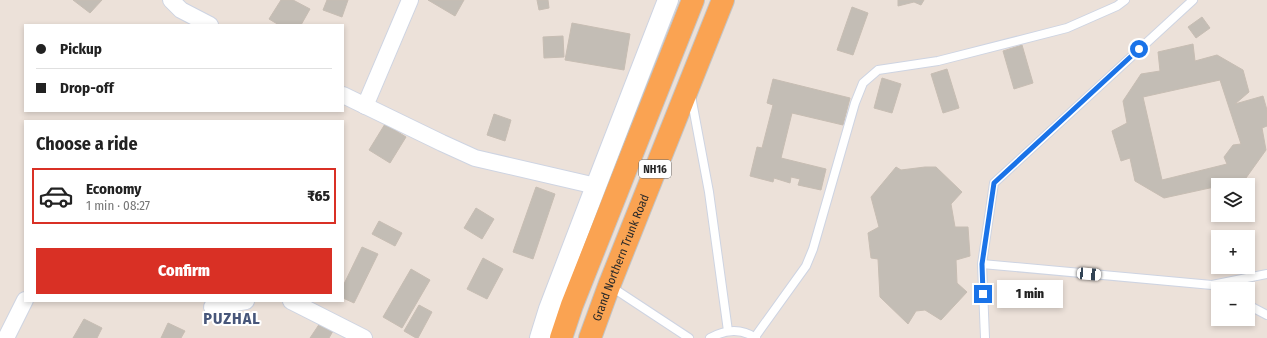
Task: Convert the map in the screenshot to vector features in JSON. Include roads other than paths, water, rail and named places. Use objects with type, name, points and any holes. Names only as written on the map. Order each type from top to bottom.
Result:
[{"type":"highway","name":"NH16","points":[[561,338],[572,304],[693,0]]},
{"type":"highway","name":"Grand Northern Trunk Road","points":[[590,338],[595,321],[723,0]]},
{"type":"street","points":[[171,0],[181,10],[208,24]]},
{"type":"street","points":[[365,106],[410,0]]},
{"type":"street","points":[[540,338],[549,309],[668,0]]},
{"type":"street","points":[[344,96],[475,158],[596,186]]},
{"type":"street","points":[[6,338],[24,302]]},
{"type":"street","points":[[212,307],[240,302]]},
{"type":"street","points":[[293,302],[364,338]]},
{"type":"lane","points":[[710,338],[718,333],[737,330],[747,333],[755,338],[806,266],[813,249],[855,103],[863,83],[878,70],[938,62],[1068,28],[1117,6],[1126,0]]},
{"type":"lane","points":[[985,338],[982,264],[994,183],[1192,0]]},
{"type":"lane","points":[[689,85],[709,192],[728,331]]},
{"type":"lane","points":[[982,264],[1211,287]]},
{"type":"lane","points":[[1236,282],[1267,274]]},
{"type":"lane","points":[[609,286],[689,338]]},
{"type":"lane","points":[[1255,309],[1267,315]]},
{"type":"district","name":"PUZHAL","points":[[232,318]]}]
